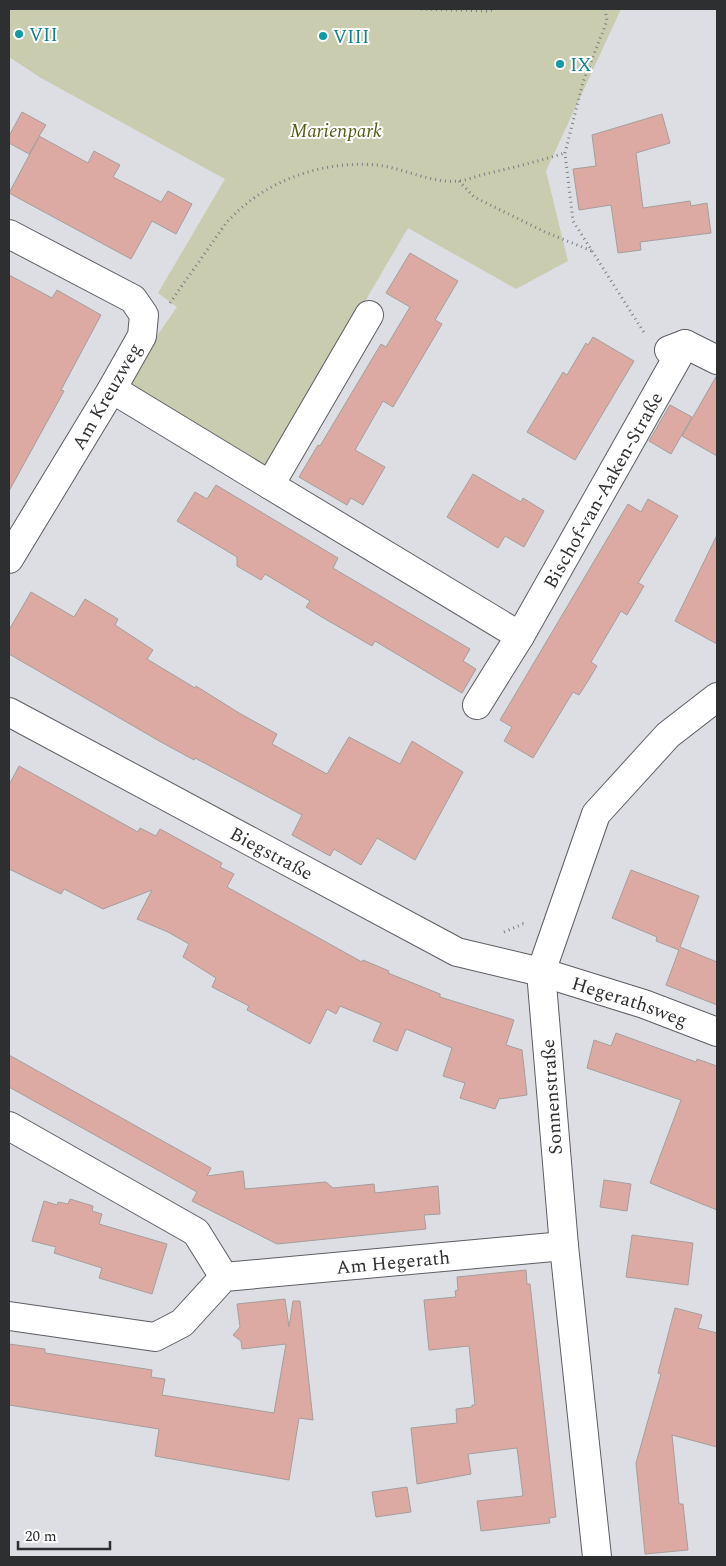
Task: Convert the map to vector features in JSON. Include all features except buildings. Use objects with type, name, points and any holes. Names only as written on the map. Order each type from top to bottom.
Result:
[{"type":"street","name":"Am Kreuzweg","points":[[9,234],[133,299],[144,315],[142,336],[9,560]]},
{"type":"street","points":[[270,485],[369,315]]},
{"type":"street","points":[[658,354],[686,344],[717,360]]},
{"type":"street","name":"Bischof-van-Aaken-Straße","points":[[478,705],[520,636],[686,344]]},
{"type":"street","points":[[112,389],[520,636]]},
{"type":"street","name":"Sonnenstraße","points":[[597,1557],[564,1246],[541,972],[596,814],[668,735],[717,697]]},
{"type":"street","name":"Biegstraße","points":[[9,712],[457,952],[541,972]]},
{"type":"street","name":"Hegerathsweg","points":[[541,972],[644,1004],[717,1032]]},
{"type":"street","points":[[9,1126],[196,1232],[224,1277],[182,1323],[155,1337],[9,1316]]},
{"type":"street","name":"Am Hegerath","points":[[224,1277],[564,1246]]},
{"type":"path","points":[[421,9],[488,11],[495,9]]},
{"type":"path","points":[[605,9],[607,21],[584,82],[565,152],[573,221],[658,354]]},
{"type":"path","points":[[142,336],[164,310],[226,223],[242,207],[266,189],[295,175],[349,165],[377,165],[434,178],[459,181],[512,169],[565,152]]},
{"type":"path","points":[[459,181],[474,197],[544,232],[592,251]]},
{"type":"green space","name":"Marienpark","points":[[9,9],[621,9],[546,171],[568,261],[516,289],[408,228],[265,472],[120,389],[177,307],[158,293],[225,179],[41,78],[9,57]]},
{"type":"place","name":"VII","points":[[19,34]]},
{"type":"place","name":"VIII","points":[[323,36]]},
{"type":"place","name":"IX","points":[[560,64]]}]
